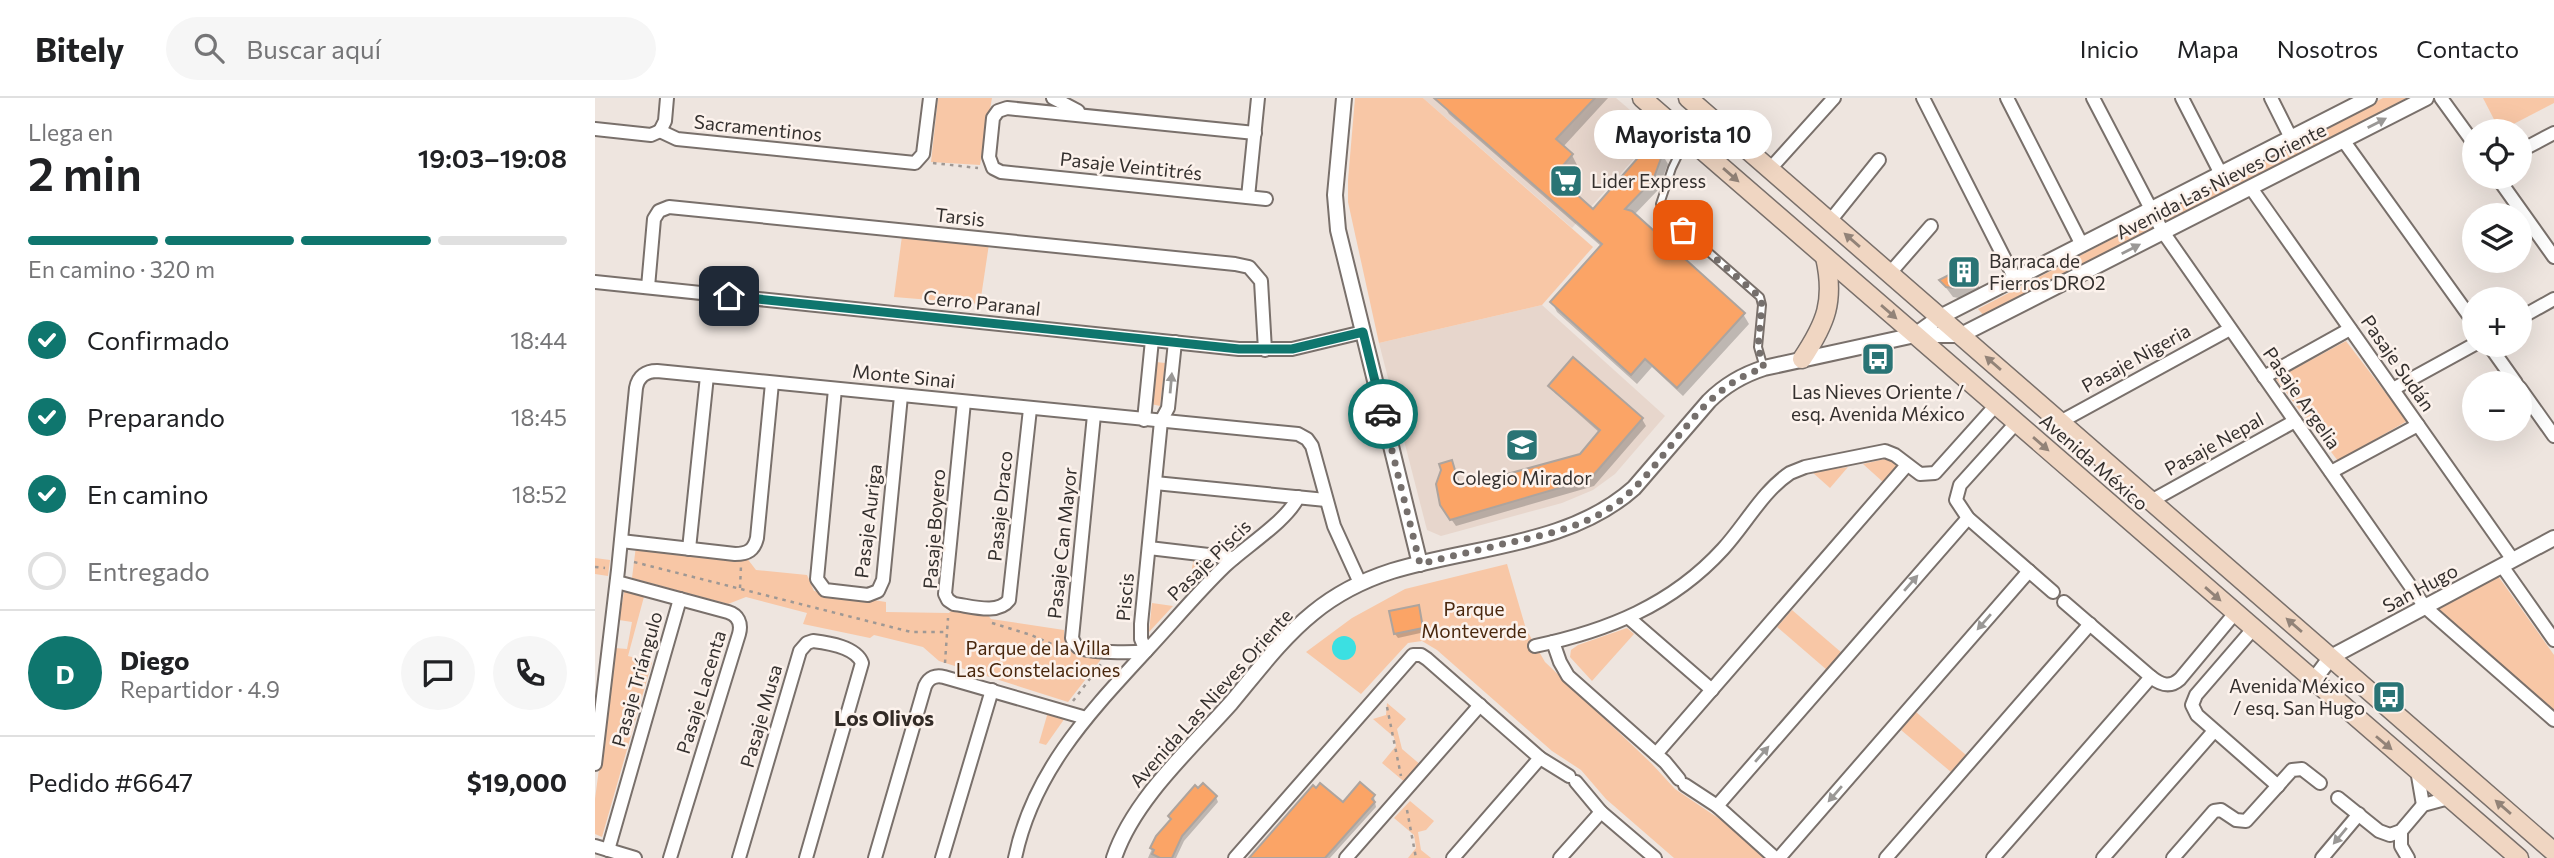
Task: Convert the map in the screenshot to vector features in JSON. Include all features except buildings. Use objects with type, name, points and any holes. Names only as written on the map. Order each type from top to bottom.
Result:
[{"type":"main road","name":"Avenida México","points":[[1642,98],[2519,858]]},
{"type":"main road","name":"Avenida México","points":[[1688,98],[2554,852]]},
{"type":"main road","points":[[1802,359],[1819,332],[1828,309],[1830,286],[1825,257]]},
{"type":"street","points":[[660,131],[665,121],[667,98]]},
{"type":"street","points":[[916,98],[930,99],[923,153],[919,161]]},
{"type":"street","points":[[1053,98],[1087,116]]},
{"type":"street","points":[[1248,197],[1258,98]]},
{"type":"street","points":[[1344,98],[1336,177],[1336,212],[1420,564]]},
{"type":"street","points":[[1923,98],[2015,279]]},
{"type":"street","points":[[2007,98],[2082,245]]},
{"type":"street","name":"Pasaje Argelia","points":[[2093,98],[2162,232],[2425,607],[2554,720]]},
{"type":"street","points":[[2182,98],[2221,174]]},
{"type":"street","points":[[2271,98],[2291,138]]},
{"type":"street","name":"Avenida Las Nieves Oriente","points":[[1114,858],[1126,830],[1146,800],[1285,640],[1328,601],[1360,583],[1420,564],[1566,529],[1605,511],[1634,488],[1720,390],[1742,376],[1764,368],[1915,335],[1961,335],[2426,98]]},
{"type":"street","points":[[2441,98],[2462,127]]},
{"type":"street","points":[[1769,169],[1831,99]]},
{"type":"street","name":"Avenida Las Nieves Oriente","points":[[1915,335],[1940,317],[2361,100]]},
{"type":"street","points":[[993,168],[989,157],[993,122],[999,111],[1007,108],[1040,104],[1087,116],[1255,133]]},
{"type":"street","name":"Sacramentinos","points":[[595,129],[651,135],[660,131],[677,139],[911,163],[919,161]]},
{"type":"street","points":[[2532,145],[2554,133]]},
{"type":"street","points":[[2343,140],[2462,306]]},
{"type":"street","points":[[1830,222],[1879,160]]},
{"type":"street","name":"Pasaje Veintitrés","points":[[993,168],[1001,172],[1266,199]]},
{"type":"street","name":"Pasaje Sudán","points":[[2251,188],[2418,425],[2554,640]]},
{"type":"street","points":[[2506,189],[2554,257]]},
{"type":"street","name":"Tarsis","points":[[648,287],[654,219],[659,211],[669,207],[1166,257],[1234,264],[1254,271],[1262,287],[1265,350]]},
{"type":"street","points":[[1890,273],[1931,226]]},
{"type":"street","name":"Cerro Paranal","points":[[595,282],[1265,350],[1299,347],[1363,332]]},
{"type":"street","points":[[2532,311],[2554,299]]},
{"type":"street","name":"Pasaje Nigeria","points":[[2060,422],[2230,328]]},
{"type":"street","points":[[2264,377],[2350,329]]},
{"type":"street","points":[[1144,420],[1152,340]]},
{"type":"street","name":"Piscis","points":[[1146,651],[1141,639],[1141,624],[1161,421],[1168,408],[1175,342]]},
{"type":"street","points":[[2393,390],[2462,351]]},
{"type":"street","name":"Monte Sinai","points":[[621,541],[636,388],[643,374],[652,371],[1144,420],[1180,421],[1303,436],[1312,446],[1326,500]]},
{"type":"street","points":[[689,549],[707,376]]},
{"type":"street","points":[[595,764],[621,541],[742,554],[752,550],[757,538],[772,383]]},
{"type":"street","name":"Pasaje Auriga","points":[[835,389],[817,575],[821,587],[830,591],[868,595],[876,593],[882,584],[901,396]]},
{"type":"street","name":"Pasaje Boyero","points":[[964,402],[945,594],[954,604],[996,609],[1005,606]]},
{"type":"street","points":[[1535,646],[1592,632],[1629,618],[1666,598],[1723,549],[1778,482],[1790,472],[1879,451],[1895,455],[1915,472],[1925,475],[1940,470],[1996,405]]},
{"type":"street","points":[[2532,405],[2554,436]]},
{"type":"street","name":"Pasaje Draco","points":[[1005,606],[1009,597],[1030,409]]},
{"type":"street","name":"Pasaje Can Mayor","points":[[1094,415],[1072,638],[1080,648],[1146,651]]},
{"type":"street","name":"Pasaje Nepal","points":[[2151,501],[2295,421]]},
{"type":"street","points":[[2016,423],[1957,489],[1958,505],[1968,518],[2053,592]]},
{"type":"street","points":[[2331,472],[2418,425]]},
{"type":"street","points":[[1655,754],[1907,465]]},
{"type":"street","points":[[1155,483],[1326,500],[1360,583]]},
{"type":"street","name":"Pasaje Piscis","points":[[1146,651],[1234,558],[1286,516],[1298,497]]},
{"type":"street","points":[[1717,806],[1968,518]]},
{"type":"street","name":"San Hugo","points":[[2313,681],[2331,657],[2554,538]]},
{"type":"street","points":[[1149,548],[1234,558]]},
{"type":"street","points":[[1553,642],[1568,676],[1655,754],[1682,782],[1717,806],[1777,858],[2029,571]]},
{"type":"street","name":"Pasaje Lacenta","points":[[617,582],[732,613],[739,620],[741,629],[670,858]]},
{"type":"street","name":"Pasaje Triángulo","points":[[601,848],[680,599]]},
{"type":"street","points":[[2064,601],[2151,677],[2165,685],[2177,681],[2235,613]]},
{"type":"street","points":[[1629,618],[1712,690]]},
{"type":"street","points":[[1886,858],[2090,624]]},
{"type":"street","points":[[2253,629],[2193,700],[2194,712],[2277,786]]},
{"type":"street","name":"Pasaje Musa","points":[[739,858],[800,651],[807,643],[819,642],[853,652],[861,658],[862,668],[806,858]]},
{"type":"street","points":[[1015,858],[1025,820],[1037,790],[1052,764],[1086,718],[1146,651]]},
{"type":"street","points":[[1235,858],[1409,657],[1420,655],[1540,758],[1572,779],[1601,812],[1655,858]]},
{"type":"street","points":[[875,858],[925,686],[939,677],[1086,718]]},
{"type":"street","points":[[1993,858],[2151,677]]},
{"type":"street","points":[[942,858],[992,690]]},
{"type":"street","points":[[1346,858],[1480,705]]},
{"type":"street","points":[[2103,858],[2214,731]]},
{"type":"street","points":[[1453,858],[1540,758]]},
{"type":"street","points":[[2173,858],[2214,811],[2221,810],[2239,822],[2246,821],[2295,768],[2302,769],[2321,783]]},
{"type":"street","points":[[2417,770],[2423,805]]},
{"type":"street","points":[[2338,798],[2384,834],[2390,835],[2401,831],[2423,805],[2449,797]]},
{"type":"street","points":[[1560,858],[1601,812]]},
{"type":"street","points":[[2322,858],[2359,814]]},
{"type":"street","points":[[2401,831],[2401,846],[2408,858]]},
{"type":"street","points":[[601,848],[635,858]]},
{"type":"lane","points":[[1687,137],[1672,168],[1660,204],[1664,213],[1760,297],[1762,305],[1758,347],[1764,368]]},
{"type":"path","points":[[919,161],[981,169],[993,168]]},
{"type":"path","points":[[740,588],[742,554]]},
{"type":"path","points":[[619,559],[911,632],[947,632]]},
{"type":"path","points":[[939,677],[948,615],[955,615]]},
{"type":"path","points":[[985,621],[1031,635],[1068,652]]},
{"type":"path","points":[[1064,712],[1109,651]]},
{"type":"path","points":[[1383,687],[1416,858]]},
{"type":"shaded area","name":"Lider Express","points":[[1423,98],[1616,98],[1657,133],[1572,228]]},
{"type":"shaded area","name":"Colegio Mirador","points":[[1542,305],[1665,416],[1615,474],[1593,490],[1562,503],[1441,536],[1427,530],[1379,343]]},
{"type":"green space","points":[[938,98],[992,98],[980,165],[931,162]]},
{"type":"green space","points":[[1355,98],[1423,98],[1593,247],[1542,305],[1379,343],[1348,202]]},
{"type":"green space","points":[[2383,98],[2407,98],[2163,225],[2156,214]]},
{"type":"green space","points":[[2483,98],[2554,98],[2554,103],[2523,119],[2494,119]]},
{"type":"green space","points":[[2150,219],[2155,228],[1985,317],[1978,309]]},
{"type":"green space","points":[[902,236],[989,244],[980,304],[894,297]]},
{"type":"green space","points":[[2346,341],[2407,421],[2338,461],[2276,379]]},
{"type":"green space","points":[[1156,362],[1165,363],[1160,406],[1151,404]]},
{"type":"green space","points":[[1889,458],[1898,465],[1883,482],[1863,464]]},
{"type":"green space","points":[[1848,467],[1830,488],[1812,472]]},
{"type":"green space","name":"Parque de la Villa Las Constelaciones","points":[[636,546],[746,557],[756,570],[807,575],[814,591],[886,602],[886,612],[949,613],[953,609],[987,614],[991,619],[1064,630],[1065,638],[1072,647],[1106,653],[1068,702],[939,661],[923,647],[874,635],[870,638],[803,624],[807,613],[746,597],[728,604],[632,578]]},
{"type":"green space","points":[[1194,556],[1217,558],[1189,587]]},
{"type":"green space","points":[[595,558],[610,560],[608,576],[595,574]]},
{"type":"green space","name":"Parque Monteverde","points":[[1507,564],[1526,629],[1545,662],[1675,789],[1721,820],[1766,858],[1674,858],[1606,799],[1581,770],[1552,751],[1437,650],[1422,641],[1408,643],[1361,694],[1306,652],[1352,618],[1405,589]]},
{"type":"green space","points":[[2498,576],[2554,655],[2554,713],[2434,609]]},
{"type":"green space","points":[[625,587],[645,593],[628,656],[652,662],[602,837],[595,834],[595,799],[615,648],[627,649],[632,622],[619,620]]},
{"type":"green space","points":[[1152,603],[1173,606],[1149,632]]},
{"type":"green space","points":[[1792,610],[1842,653],[1827,670],[1777,627]]},
{"type":"green space","points":[[1627,628],[1634,634],[1592,681],[1570,657],[1571,650],[1578,645]]},
{"type":"green space","points":[[1387,703],[1406,719],[1397,729],[1402,749],[1422,766],[1407,784],[1382,763],[1396,746],[1394,737],[1373,719],[1386,715]]},
{"type":"green space","points":[[1048,712],[1065,718],[1046,745],[1039,743]]},
{"type":"green space","points":[[1916,712],[1966,755],[1951,772],[1901,730]]},
{"type":"green space","points":[[1410,801],[1434,821],[1426,830],[1418,832],[1421,850],[1431,858],[1408,858],[1416,848],[1414,835],[1394,818]]},
{"type":"water","points":[[1339,636],[1349,636],[1356,643],[1356,653],[1349,660],[1339,660],[1332,653],[1332,643]]},
{"type":"way so far","points":[[1383,414],[1420,564],[1566,529],[1605,511],[1634,488],[1720,390],[1742,376],[1764,368],[1758,347],[1762,305],[1760,297],[1683,230]]},
{"type":"place","name":"Lider Express","points":[[1566,181]]},
{"type":"place","name":"Mayorista 10","points":[[1683,230]]},
{"type":"place","name":"Barraca de Fierros DRO2","points":[[1964,272]]},
{"type":"place","name":"Las Nieves Oriente / esq. Avenida México","points":[[1878,359]]},
{"type":"place","name":"Colegio Mirador","points":[[1522,445]]},
{"type":"place","name":"Avenida México / esq. San Hugo","points":[[2389,697]]},
{"type":"district","name":"Los Olivos","points":[[884,719]]},
{"type":"route","points":[[729,296],[1239,349],[1292,349],[1363,332],[1383,414]]}]
